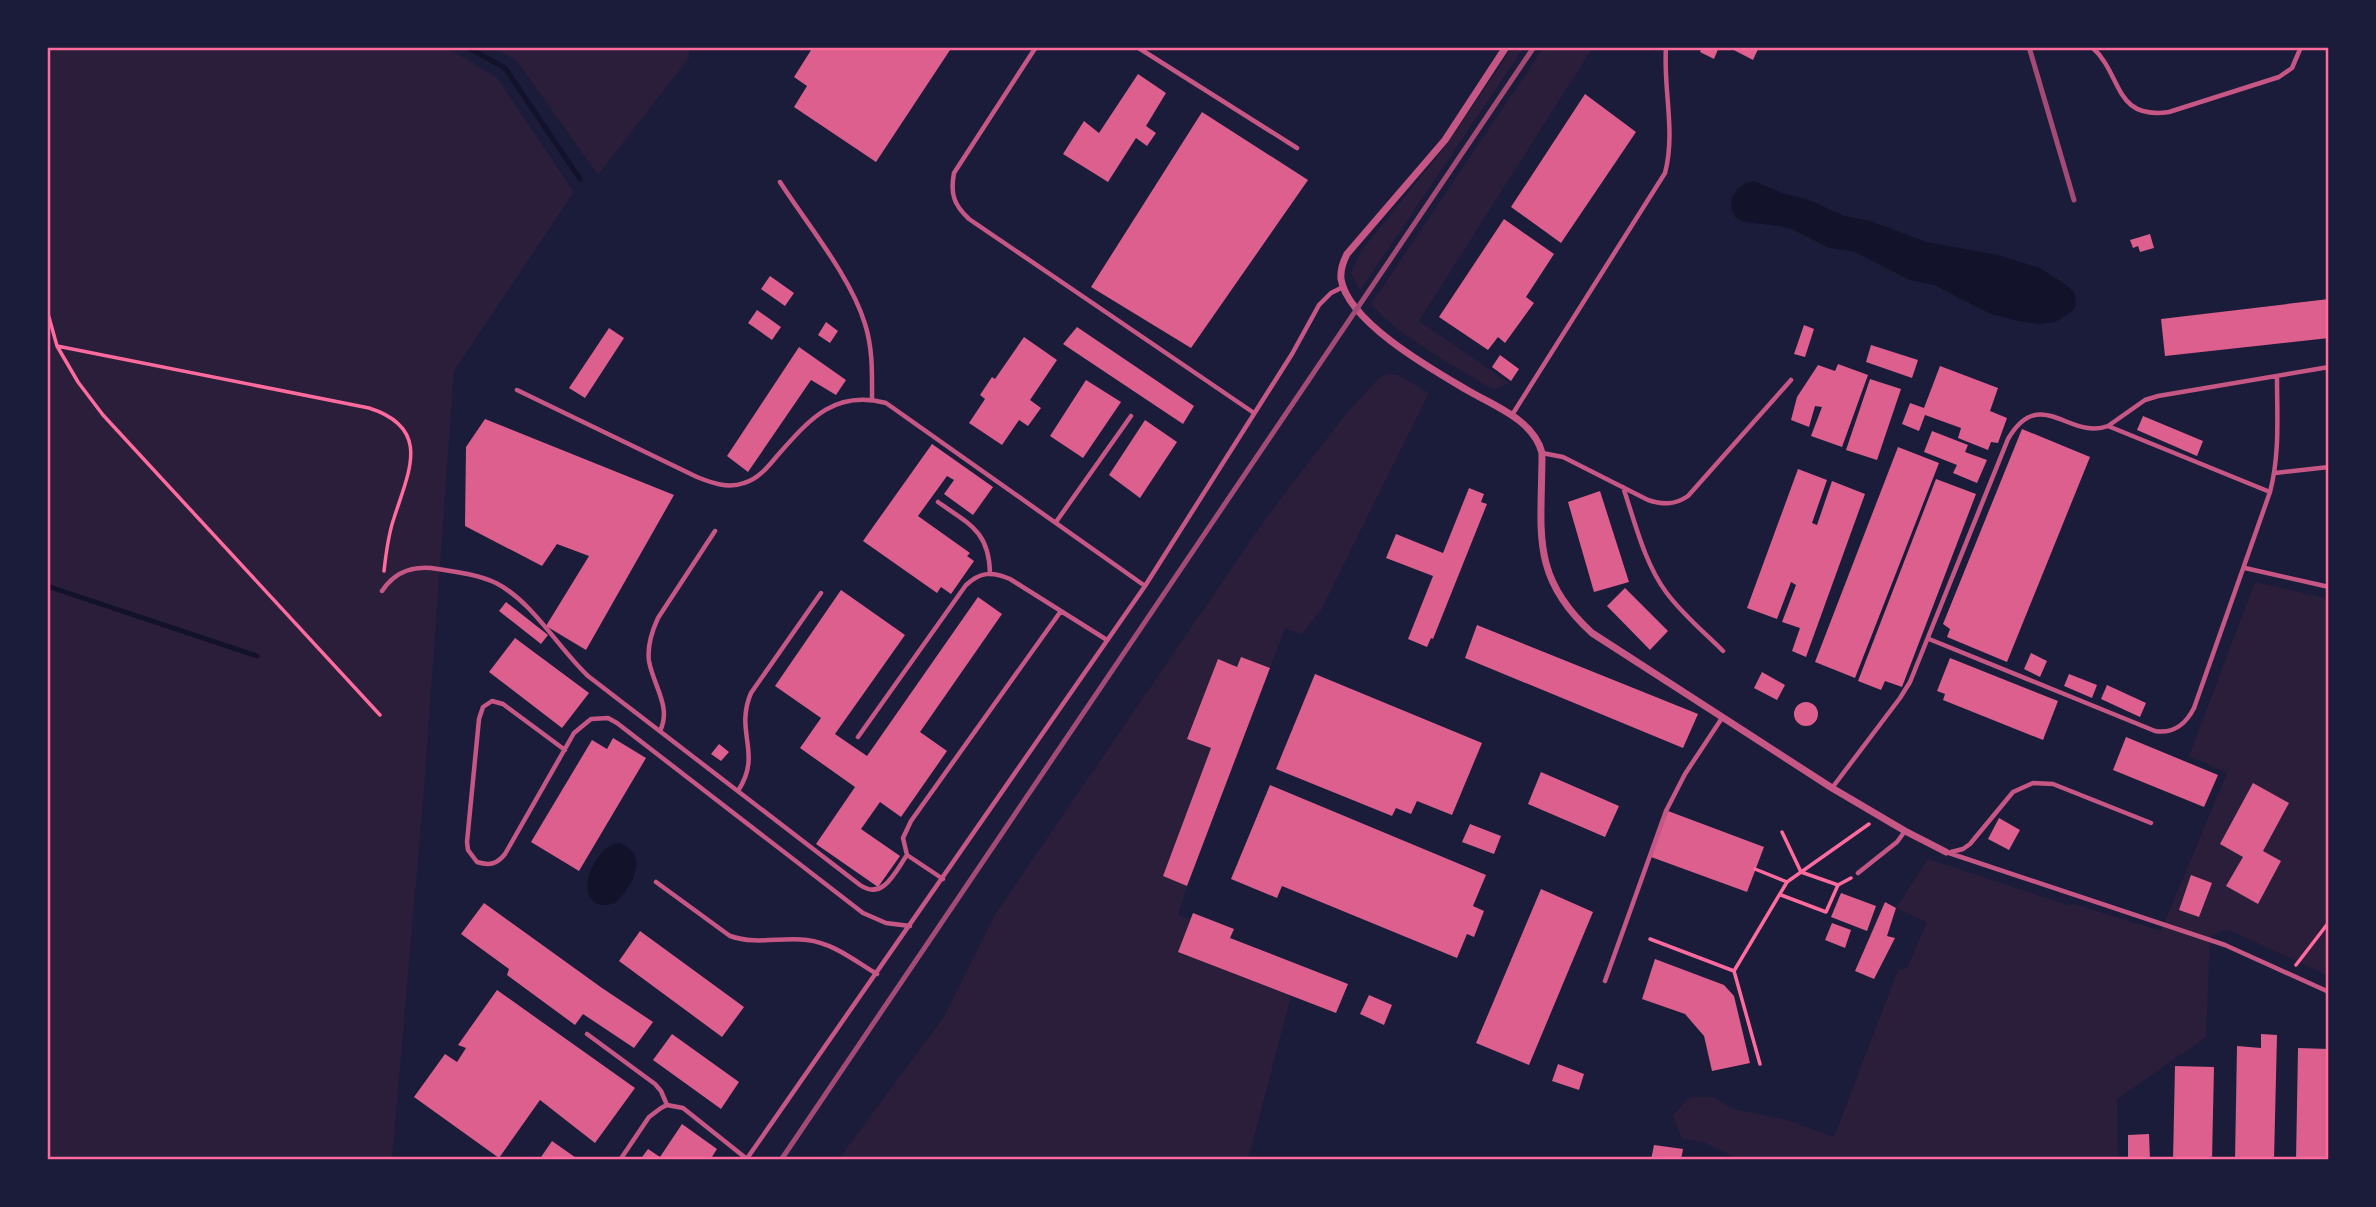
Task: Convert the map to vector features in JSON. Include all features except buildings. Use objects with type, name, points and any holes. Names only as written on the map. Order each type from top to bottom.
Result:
[{"type":"street","points":[[1506,47],[1445,140],[1346,254],[1340,277],[1343,287],[1357,310],[1380,333],[1511,416],[1533,433],[1542,453],[1542,552],[1549,577],[1560,600],[1592,634],[1832,788],[1946,852]]},
{"type":"lane","points":[[1036,47],[954,173],[953,198],[959,209],[1254,413]]},
{"type":"lane","points":[[1137,47],[1297,148]]},
{"type":"lane","points":[[1511,416],[1665,173],[1670,129],[1666,47]]},
{"type":"lane","points":[[2092,47],[2109,67],[2123,97],[2132,107],[2155,114],[2279,77],[2298,60],[2301,47]]},
{"type":"lane","points":[[780,182],[842,276],[860,311],[870,346],[872,399]]},
{"type":"lane","points":[[620,1160],[649,1117],[667,1105],[676,1105],[688,1112],[747,1159],[1145,586],[1319,305],[1331,293],[1343,287]]},
{"type":"lane","points":[[1832,788],[1900,698],[1929,639],[2013,430],[2021,421],[2032,415],[2044,414],[2092,430],[2108,426],[2145,400],[2329,368]]},
{"type":"lane","points":[[1929,639],[2162,732],[2182,724],[2194,708],[2270,492],[2275,473],[2277,377]]},
{"type":"lane","points":[[1542,453],[1563,457],[1657,503],[1673,503],[1688,496],[1791,380]]},
{"type":"lane","points":[[517,390],[697,477],[713,484],[728,486],[743,484],[754,478],[807,423],[823,411],[839,402],[856,398],[872,399],[899,410],[1145,586]]},
{"type":"lane","points":[[1056,522],[1131,416]]},
{"type":"lane","points":[[2108,426],[2270,492]]},
{"type":"lane","points":[[2275,473],[2329,467]]},
{"type":"lane","points":[[1622,486],[1646,557],[1656,577],[1677,606],[1723,651]]},
{"type":"lane","points":[[938,502],[979,533],[989,551],[990,573]]},
{"type":"lane","points":[[660,731],[665,718],[664,709],[649,659],[653,631],[658,618],[715,531]]},
{"type":"lane","points":[[382,591],[396,575],[405,570],[425,566],[493,582],[506,588],[528,608],[588,676],[866,890],[873,891],[886,885],[907,855]]},
{"type":"lane","points":[[2245,568],[2329,587]]},
{"type":"lane","points":[[858,737],[973,578],[990,573],[1010,579],[1107,639]]},
{"type":"lane","points":[[738,792],[745,780],[750,758],[744,726],[745,707],[751,693],[821,593]]},
{"type":"lane","points":[[943,879],[907,855],[903,838],[911,821],[1062,611]]},
{"type":"lane","points":[[565,750],[503,704],[492,701],[483,707],[479,719],[467,842],[472,857],[477,862],[492,865],[505,854],[582,725],[591,719],[608,718],[652,749],[863,913],[886,923],[911,926]]},
{"type":"lane","points":[[1605,981],[1666,811],[1685,774],[1723,716]]},
{"type":"lane","points":[[1946,852],[1963,849],[1970,844],[2013,792],[2033,783],[2053,784],[2151,823]]},
{"type":"lane","points":[[1858,873],[1897,842],[1905,831]]},
{"type":"lane","points":[[1946,852],[2225,945],[2329,992]]},
{"type":"lane","points":[[656,882],[730,936],[744,940],[822,943],[877,974]]},
{"type":"lane","points":[[587,1034],[655,1084],[662,1091],[667,1105]]},
{"type":"path","points":[[47,310],[57,346],[78,382],[103,415],[380,715]]},
{"type":"path","points":[[57,346],[369,408],[386,414],[399,424],[410,438],[412,454],[386,549],[382,591]]},
{"type":"path","points":[[1760,1064],[1734,971],[1787,882],[1873,822],[1878,815]]},
{"type":"path","points":[[1781,895],[1826,912],[1838,885],[1801,872],[1782,832]]},
{"type":"path","points":[[1755,869],[1787,882]]},
{"type":"path","points":[[2288,975],[2329,922]]},
{"type":"path","points":[[1650,939],[1734,971]]},
{"type":"shaded area","points":[[47,47],[446,47],[497,78],[574,192],[454,371],[423,802],[392,1160],[47,1160]]},
{"type":"shaded area","points":[[493,47],[689,47],[689,58],[598,175],[517,61]]},
{"type":"shaded area","points":[[1513,47],[1524,47],[1360,291],[1351,273],[1361,251],[1442,151]]},
{"type":"shaded area","points":[[1544,47],[1593,47],[1419,321],[1509,383],[1495,389],[1410,338],[1371,304]]},
{"type":"shaded area","points":[[1754,181],[1782,193],[1809,200],[1844,216],[1870,221],[1926,242],[1998,255],[2040,268],[2075,294],[2074,310],[2055,322],[2039,324],[2013,320],[1989,313],[1934,285],[1910,280],[1853,251],[1829,248],[1780,226],[1745,222],[1735,217],[1731,208],[1732,197],[1738,188]]},
{"type":"shaded area","points":[[1388,374],[1398,375],[1429,393],[1321,610],[1302,634],[1285,628],[1270,668],[1241,658],[1237,667],[1218,659],[1188,738],[1211,748],[1163,876],[1187,886],[1178,915],[1190,919],[1178,952],[1291,996],[1248,1160],[838,1160],[943,1018],[994,916],[1266,518],[1345,415],[1379,378]]},
{"type":"shaded area","points":[[2255,582],[2329,599],[2329,976],[2231,931],[2224,930],[2212,935],[2206,1037],[2117,1099],[2118,1160],[1741,1160],[1703,1142],[1682,1139],[1673,1115],[1690,1097],[1713,1097],[1733,1109],[1787,1120],[1834,1137],[1898,970],[1907,968],[1927,922],[1896,908],[1928,859],[2068,905],[2074,904],[2161,931],[2227,773],[2189,756]]},
{"type":"shaded area","points":[[619,843],[629,848],[634,855],[635,871],[627,888],[615,903],[601,905],[592,900],[588,891],[588,880],[599,856],[608,847]]},
{"type":"waterway","points":[[467,47],[505,68],[580,179]]},
{"type":"waterway","points":[[47,586],[257,656]]},
{"type":"railway","points":[[781,1160],[1534,47]]},
{"type":"railway","points":[[2029,47],[2074,200]]}]
